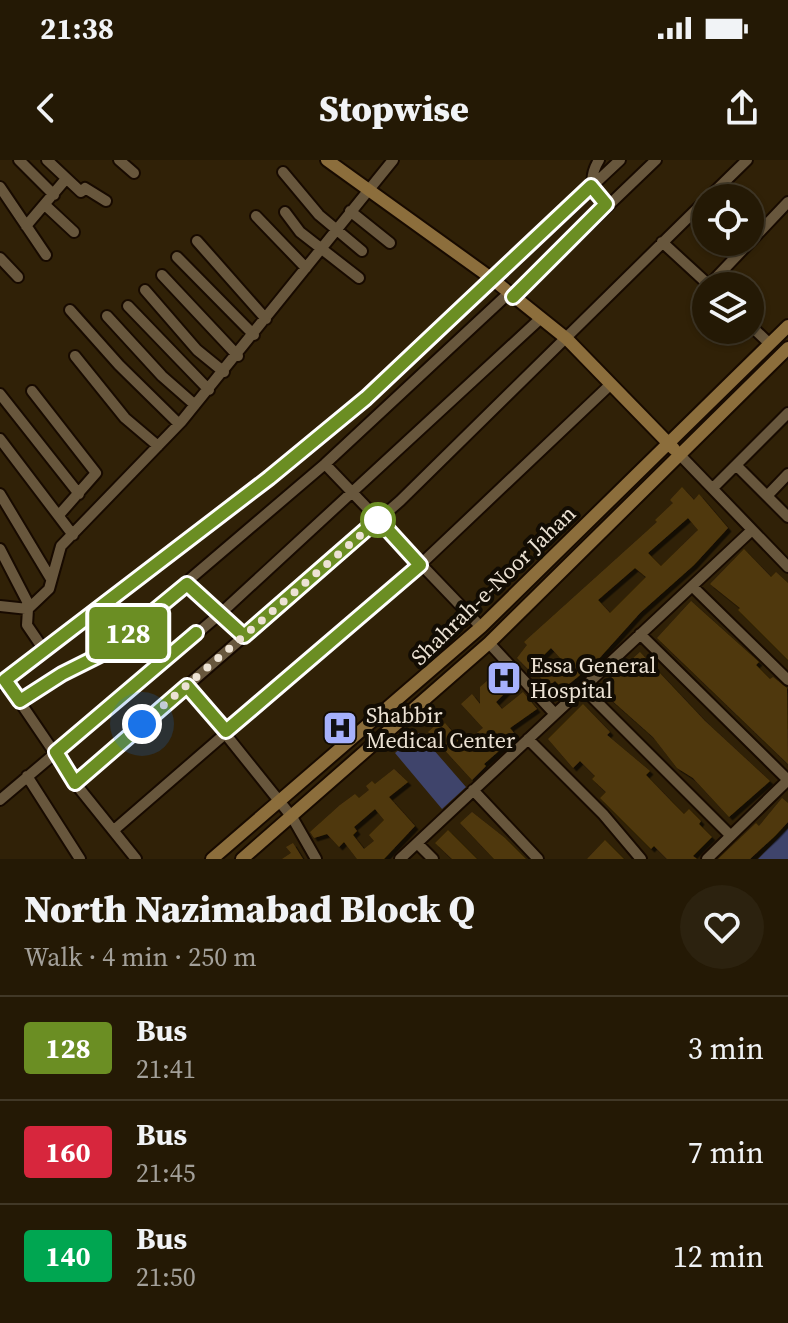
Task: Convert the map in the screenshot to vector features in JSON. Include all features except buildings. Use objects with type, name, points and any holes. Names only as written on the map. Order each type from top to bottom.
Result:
[{"type":"main road","points":[[327,160],[491,278],[567,339],[680,455]]},
{"type":"main road","name":"Shahrah-e-Noor Jahan","points":[[212,859],[481,627],[788,326]]},
{"type":"main road","name":"Shahrah-e-Noor Jahan","points":[[242,859],[435,693],[785,357]]},
{"type":"main road","points":[[424,679],[435,693]]},
{"type":"street","points":[[19,160],[54,195]]},
{"type":"street","points":[[30,171],[41,160]]},
{"type":"street","points":[[47,160],[81,192],[85,188],[106,201]]},
{"type":"street","points":[[119,160],[134,173]]},
{"type":"street","points":[[0,606],[29,608],[49,589],[61,546],[209,390],[393,160]]},
{"type":"street","points":[[599,160],[591,176],[591,186],[606,204]]},
{"type":"street","points":[[136,859],[75,783],[20,701],[2,682],[354,408],[620,160]]},
{"type":"street","points":[[20,701],[62,674],[102,654],[187,584],[325,464],[656,160]]},
{"type":"street","points":[[722,184],[747,160]]},
{"type":"street","points":[[283,172],[319,215],[362,251]]},
{"type":"street","points":[[26,226],[65,180]]},
{"type":"street","points":[[0,187],[46,255]]},
{"type":"street","points":[[764,227],[788,202]]},
{"type":"street","points":[[45,205],[74,232]]},
{"type":"street","points":[[350,211],[390,243]]},
{"type":"street","points":[[285,212],[300,232],[359,278]]},
{"type":"street","points":[[75,783],[378,519],[567,339],[692,213]]},
{"type":"street","points":[[256,216],[306,268]]},
{"type":"street","points":[[197,241],[266,319]]},
{"type":"street","points":[[662,242],[695,272]]},
{"type":"street","points":[[722,272],[737,256]]},
{"type":"street","points":[[177,257],[254,335]]},
{"type":"street","points":[[0,258],[18,277]]},
{"type":"street","points":[[162,275],[238,356]]},
{"type":"street","points":[[145,290],[197,350],[224,372]]},
{"type":"street","points":[[128,306],[209,390]]},
{"type":"street","points":[[70,310],[119,365],[179,424]]},
{"type":"street","points":[[107,316],[162,376],[195,405]]},
{"type":"street","points":[[0,800],[220,614],[541,318]]},
{"type":"street","points":[[764,338],[770,344]]},
{"type":"street","points":[[75,356],[125,418],[158,446]]},
{"type":"street","points":[[114,830],[420,565],[611,384]]},
{"type":"street","points":[[32,391],[96,473],[59,515]]},
{"type":"street","points":[[0,394],[79,494]]},
{"type":"street","points":[[713,488],[787,415]]},
{"type":"street","points":[[0,439],[73,535]]},
{"type":"street","points":[[680,455],[788,567]]},
{"type":"street","points":[[325,464],[481,627]]},
{"type":"street","points":[[736,465],[788,517]]},
{"type":"street","points":[[767,496],[788,474]]},
{"type":"street","points":[[0,494],[51,579]]},
{"type":"street","points":[[400,859],[752,530]]},
{"type":"street","points":[[0,549],[29,608],[27,625],[44,650]]},
{"type":"street","points":[[187,584],[244,636]]},
{"type":"street","points":[[692,586],[788,680]]},
{"type":"street","points":[[640,634],[788,780],[707,859]]},
{"type":"street","points":[[489,643],[555,714]]},
{"type":"street","points":[[187,686],[292,817],[316,859]]},
{"type":"street","points":[[583,688],[730,835]]},
{"type":"street","points":[[528,739],[603,814],[641,859]]},
{"type":"street","points":[[27,776],[80,859]]},
{"type":"street","points":[[473,790],[538,859]]},
{"type":"street","points":[[417,843],[433,859]]},
{"type":"shaded area","points":[[419,733],[466,787],[442,809],[395,753]]},
{"type":"shaded area","points":[[788,828],[788,859],[758,859]]},
{"type":"bus line","name":"128","points":[[196,633],[56,752],[75,783],[187,686],[226,731],[420,565],[378,519],[244,636],[187,584],[93,661],[62,674],[20,701],[5,680],[269,478],[366,398],[591,186],[606,204],[513,297]]},
{"type":"place","name":"Essa General Hospital","points":[[504,678]]},
{"type":"place","name":"Shabbir Medical Center","points":[[340,728]]},
{"type":"route","points":[[142,724],[378,520]]}]
